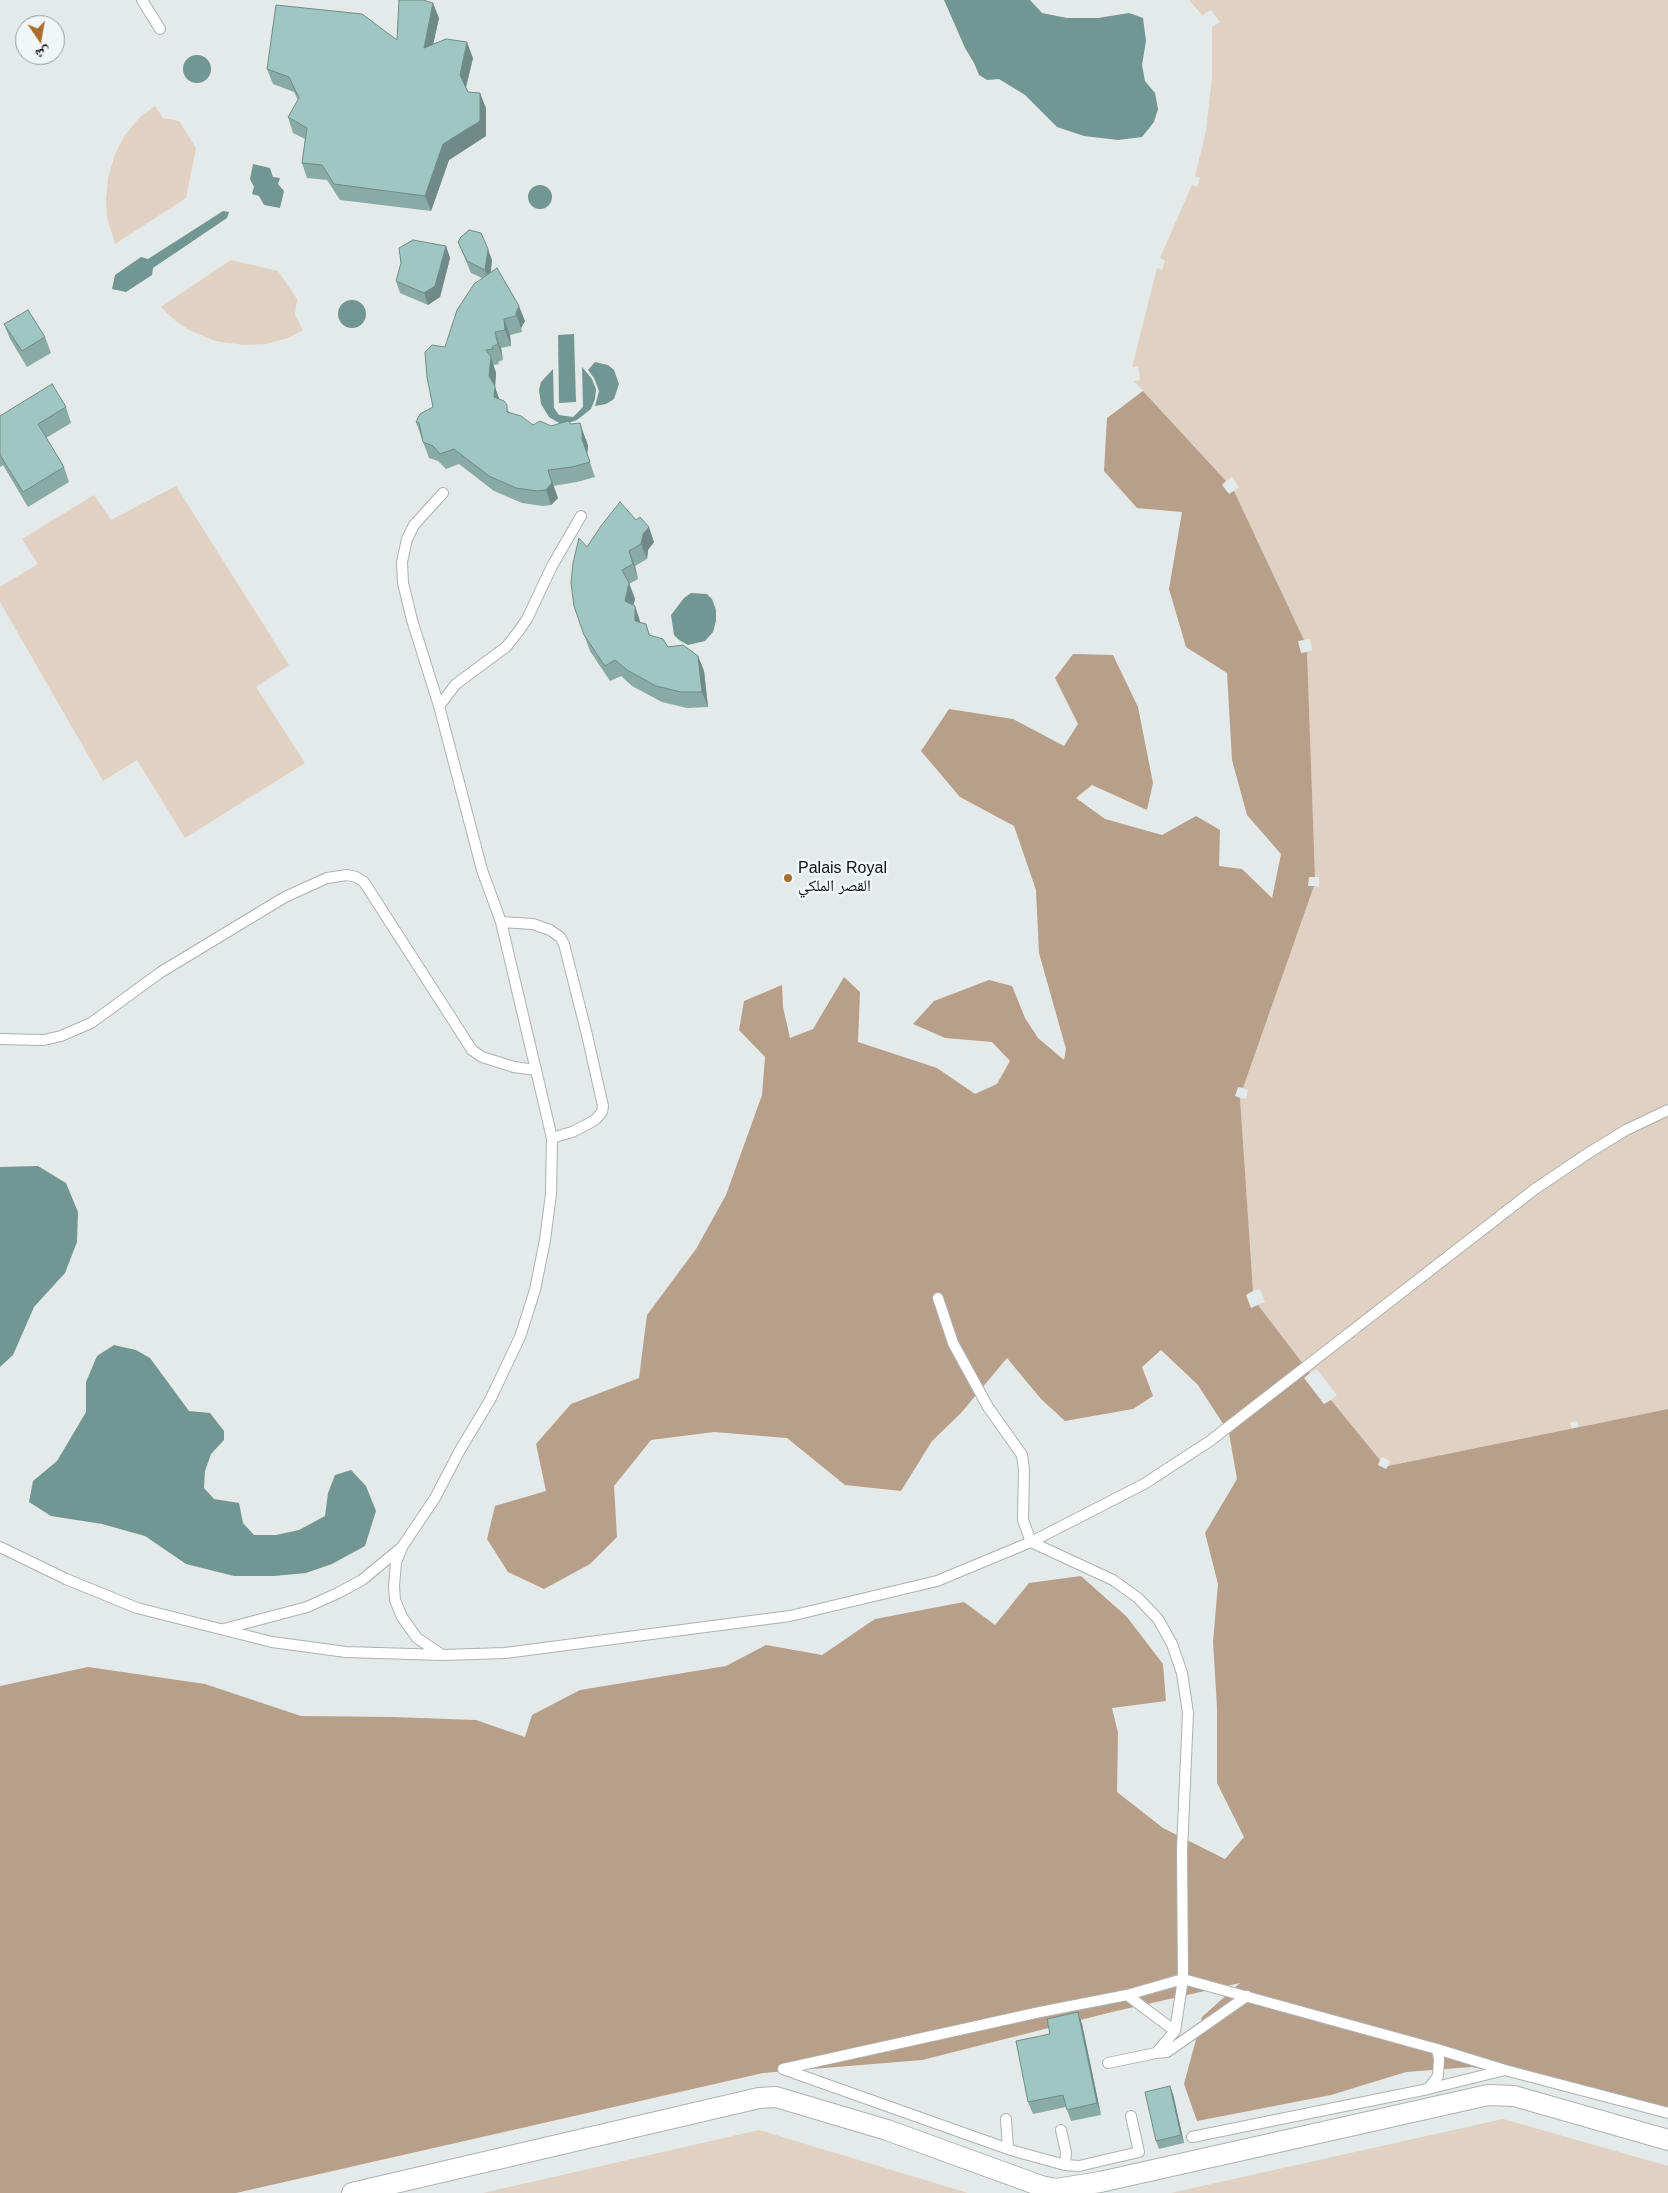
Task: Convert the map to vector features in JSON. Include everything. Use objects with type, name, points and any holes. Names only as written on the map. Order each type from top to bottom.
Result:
[{"type":"street","points":[[352,2193],[759,2098],[776,2097],[887,2130],[1041,2186],[1056,2189],[1100,2182],[1488,2095],[1514,2096],[1668,2140]]},
{"type":"lane","points":[[142,0],[160,29]]},
{"type":"lane","points":[[443,493],[414,525],[407,539],[402,562],[403,583],[412,620],[439,706],[482,870],[501,922],[552,1138],[550,1194],[545,1240],[534,1290],[520,1337],[490,1400],[460,1450],[435,1498],[402,1547],[396,1562],[394,1586],[396,1600],[402,1617],[417,1638],[444,1656]]},
{"type":"lane","points":[[439,706],[456,684],[506,647],[518,632],[527,619],[552,566],[581,516]]},
{"type":"lane","points":[[0,1040],[44,1040],[62,1036],[91,1023],[161,972],[285,897],[327,878],[347,875],[356,876],[364,882],[472,1050],[482,1057],[514,1067],[536,1070]]},
{"type":"lane","points":[[501,922],[533,924],[550,930],[562,940],[587,1036],[603,1106],[602,1112],[588,1124],[572,1132],[552,1138]]},
{"type":"lane","points":[[0,1547],[66,1580],[137,1608],[223,1630],[272,1642],[346,1652],[444,1656],[505,1653],[790,1616],[937,1581],[1031,1542],[1144,1484],[1210,1441],[1535,1188],[1626,1130],[1668,1110]]},
{"type":"lane","points":[[938,1298],[953,1343],[988,1407],[1022,1455],[1024,1470],[1023,1520],[1031,1542],[1113,1580],[1138,1598],[1158,1619],[1172,1644],[1182,1673],[1188,1714],[1182,1850],[1183,1979],[1175,2030],[1156,2053]]},
{"type":"lane","points":[[223,1630],[307,1607],[323,1600],[362,1580],[402,1547]]},
{"type":"lane","points":[[1131,2116],[1139,2152],[1078,2166],[1065,2165],[1008,2149],[783,2069],[1030,2014],[1127,1995],[1183,1979],[1437,2049],[1505,2070],[1668,2113]]},
{"type":"lane","points":[[1127,1995],[1175,2030]]},
{"type":"lane","points":[[1108,2063],[1167,2052],[1247,1996]]},
{"type":"lane","points":[[1428,2089],[1438,2076],[1439,2059],[1437,2049]]},
{"type":"lane","points":[[1192,2137],[1428,2089],[1505,2070]]},
{"type":"lane","points":[[1006,2119],[1008,2149]]},
{"type":"lane","points":[[1061,2130],[1066,2152],[1065,2165]]},
{"type":"shaded area","points":[[1189,0],[1668,0],[1668,1409],[1579,1427],[1577,1421],[1570,1423],[1572,1429],[1388,1466],[1390,1461],[1382,1457],[1380,1460],[1331,1400],[1337,1395],[1317,1369],[1310,1373],[1258,1305],[1265,1302],[1260,1289],[1253,1291],[1240,1098],[1246,1099],[1248,1090],[1243,1088],[1314,886],[1319,887],[1319,877],[1315,877],[1307,652],[1312,650],[1310,639],[1304,640],[1234,491],[1239,487],[1232,477],[1226,481],[1134,381],[1140,380],[1138,366],[1132,367],[1157,268],[1162,270],[1165,261],[1160,258],[1192,185],[1197,187],[1200,178],[1195,176],[1206,131],[1212,77],[1212,27],[1220,22],[1211,10],[1202,15]]},
{"type":"shaded area","points":[[155,106],[163,118],[179,121],[196,148],[186,198],[115,244],[107,217],[108,178],[115,154],[125,135],[140,117]]},
{"type":"shaded area","points":[[231,260],[278,271],[297,299],[295,315],[303,330],[288,338],[266,344],[244,345],[215,341],[189,330],[173,319],[161,307]]},
{"type":"shaded area","points":[[1143,391],[1226,481],[1222,485],[1229,494],[1234,491],[1304,640],[1298,641],[1301,653],[1307,652],[1315,877],[1309,877],[1308,886],[1314,886],[1243,1088],[1238,1087],[1235,1096],[1240,1098],[1253,1291],[1246,1295],[1251,1308],[1258,1305],[1310,1373],[1304,1378],[1324,1404],[1331,1400],[1380,1460],[1378,1465],[1386,1469],[1388,1466],[1668,1409],[1668,2108],[1472,2067],[1406,2072],[1331,2095],[1197,2121],[1184,2084],[1202,2017],[1240,1983],[1112,2012],[922,2060],[763,2073],[236,2193],[0,2193],[0,1686],[88,1667],[205,1684],[301,1716],[476,1720],[525,1737],[532,1715],[580,1690],[726,1666],[766,1645],[822,1655],[875,1619],[964,1602],[995,1625],[1029,1583],[1081,1576],[1127,1617],[1163,1664],[1166,1701],[1112,1708],[1118,1733],[1117,1792],[1163,1828],[1225,1859],[1244,1837],[1217,1783],[1217,1707],[1213,1642],[1218,1584],[1205,1533],[1237,1479],[1229,1433],[1198,1385],[1161,1350],[1142,1367],[1153,1396],[1133,1409],[1065,1421],[1041,1399],[1007,1358],[961,1413],[932,1441],[901,1491],[845,1485],[787,1438],[714,1432],[651,1440],[614,1486],[617,1537],[590,1564],[544,1589],[508,1572],[487,1539],[495,1506],[546,1491],[536,1444],[571,1404],[639,1378],[647,1315],[696,1249],[726,1195],[762,1095],[765,1057],[739,1030],[744,1001],[782,985],[783,1007],[790,1038],[813,1029],[844,977],[860,992],[858,1042],[937,1068],[975,1094],[997,1084],[1010,1061],[992,1042],[945,1038],[913,1024],[934,1001],[989,980],[1012,986],[1025,1018],[1038,1038],[1064,1060],[1066,1049],[1039,953],[1036,890],[1014,826],[960,797],[921,751],[949,709],[1013,719],[1064,746],[1078,724],[1055,678],[1073,654],[1113,655],[1138,707],[1153,783],[1147,810],[1092,785],[1076,798],[1105,819],[1162,835],[1196,816],[1220,830],[1219,866],[1242,869],[1272,898],[1281,854],[1247,815],[1232,760],[1227,673],[1186,647],[1169,589],[1182,512],[1137,508],[1104,471],[1107,418]]},
{"type":"shaded area","points":[[176,486],[289,665],[256,687],[305,763],[185,838],[137,760],[103,781],[0,602],[0,587],[38,564],[22,539],[94,495],[111,520]]},
{"type":"shaded area","points":[[1503,2119],[1668,2166],[1668,2193],[1171,2193]]},
{"type":"shaded area","points":[[759,2130],[968,2193],[483,2193]]},
{"type":"water","points":[[944,0],[1030,0],[1042,13],[1067,18],[1098,18],[1129,13],[1143,18],[1146,41],[1142,65],[1145,81],[1155,93],[1158,109],[1154,122],[1142,137],[1118,140],[1084,136],[1057,127],[1025,95],[999,79],[987,80],[979,75]]},
{"type":"water","points":[[197,55],[207,59],[211,69],[207,79],[197,83],[187,79],[183,69],[187,59]]},
{"type":"water","points":[[253,164],[270,168],[273,177],[280,178],[278,184],[284,191],[280,208],[264,205],[259,196],[252,194],[254,187],[250,179]]},
{"type":"water","points":[[540,185],[548,189],[552,197],[548,205],[540,209],[532,205],[528,197],[532,189]]},
{"type":"water","points":[[223,211],[229,212],[227,218],[153,268],[152,275],[126,292],[112,289],[115,275],[141,257],[148,259]]},
{"type":"water","points":[[352,300],[362,304],[366,314],[362,324],[352,328],[342,324],[338,314],[342,304]]},
{"type":"water","points":[[574,334],[576,402],[559,403],[558,335]]},
{"type":"water","points":[[595,362],[608,365],[614,370],[619,384],[614,399],[606,404],[595,406],[599,391],[594,378],[588,370]]},
{"type":"water","points":[[582,367],[592,379],[596,389],[591,409],[577,420],[559,423],[549,417],[541,404],[539,390],[541,382],[553,369],[554,408],[559,415],[573,417],[583,407]]},
{"type":"water","points":[[691,593],[707,594],[712,599],[716,610],[716,621],[713,632],[705,641],[688,645],[674,635],[671,615],[684,598]]},
{"type":"water","points":[[38,1166],[66,1183],[78,1212],[77,1242],[65,1273],[34,1307],[13,1355],[0,1367],[0,1167]]},
{"type":"water","points":[[114,1345],[136,1350],[150,1358],[189,1411],[210,1413],[224,1431],[224,1440],[211,1454],[205,1471],[204,1488],[214,1499],[239,1503],[243,1523],[254,1535],[276,1535],[299,1530],[325,1516],[328,1493],[335,1475],[351,1470],[366,1486],[376,1511],[365,1546],[332,1564],[306,1573],[274,1576],[234,1576],[186,1564],[145,1536],[102,1524],[51,1516],[29,1502],[33,1481],[57,1461],[86,1412],[86,1382],[97,1356]]},
{"type":"building","points":[[399,0],[423,0],[433,3],[424,48],[446,39],[467,42],[460,75],[468,92],[480,93],[480,121],[443,144],[425,196],[334,184],[322,165],[302,163],[307,128],[288,117],[299,98],[289,77],[267,69],[276,5],[362,14],[397,40]]},
{"type":"building","points":[[469,230],[481,233],[488,249],[485,270],[467,261],[458,242]]},
{"type":"building","points":[[413,240],[446,246],[435,286],[424,293],[396,281],[401,263],[399,248]]},
{"type":"building","points":[[497,268],[519,306],[516,316],[504,319],[505,330],[495,332],[498,344],[492,347],[493,349],[486,350],[491,357],[489,376],[495,386],[494,397],[504,401],[507,405],[507,412],[521,416],[533,425],[540,421],[551,426],[568,421],[571,424],[580,423],[582,439],[590,462],[572,467],[548,470],[552,483],[546,490],[538,491],[516,488],[489,476],[454,449],[440,454],[433,446],[423,442],[419,423],[416,422],[420,414],[433,407],[427,377],[425,352],[432,345],[445,347],[457,310],[474,284]]},
{"type":"building","points":[[28,310],[45,337],[22,351],[4,324]]},
{"type":"building","points":[[52,384],[66,407],[38,424],[64,467],[23,492],[0,455],[0,416]]},
{"type":"building","points":[[620,502],[636,520],[640,517],[649,527],[643,534],[641,544],[629,551],[633,564],[622,570],[629,583],[625,601],[635,606],[635,621],[646,624],[649,635],[663,639],[668,647],[683,645],[698,656],[702,692],[681,692],[656,686],[627,670],[615,660],[605,666],[584,635],[574,606],[571,583],[573,563],[579,538],[587,547]]},
{"type":"building","points":[[1078,2012],[1097,2103],[1067,2110],[1063,2095],[1028,2102],[1016,2041],[1050,2034],[1047,2019]]},
{"type":"building","points":[[1170,2086],[1181,2135],[1156,2141],[1145,2092]]},
{"type":"place","name":"Palais Royal القصر الملكي","points":[[788,878]]}]
